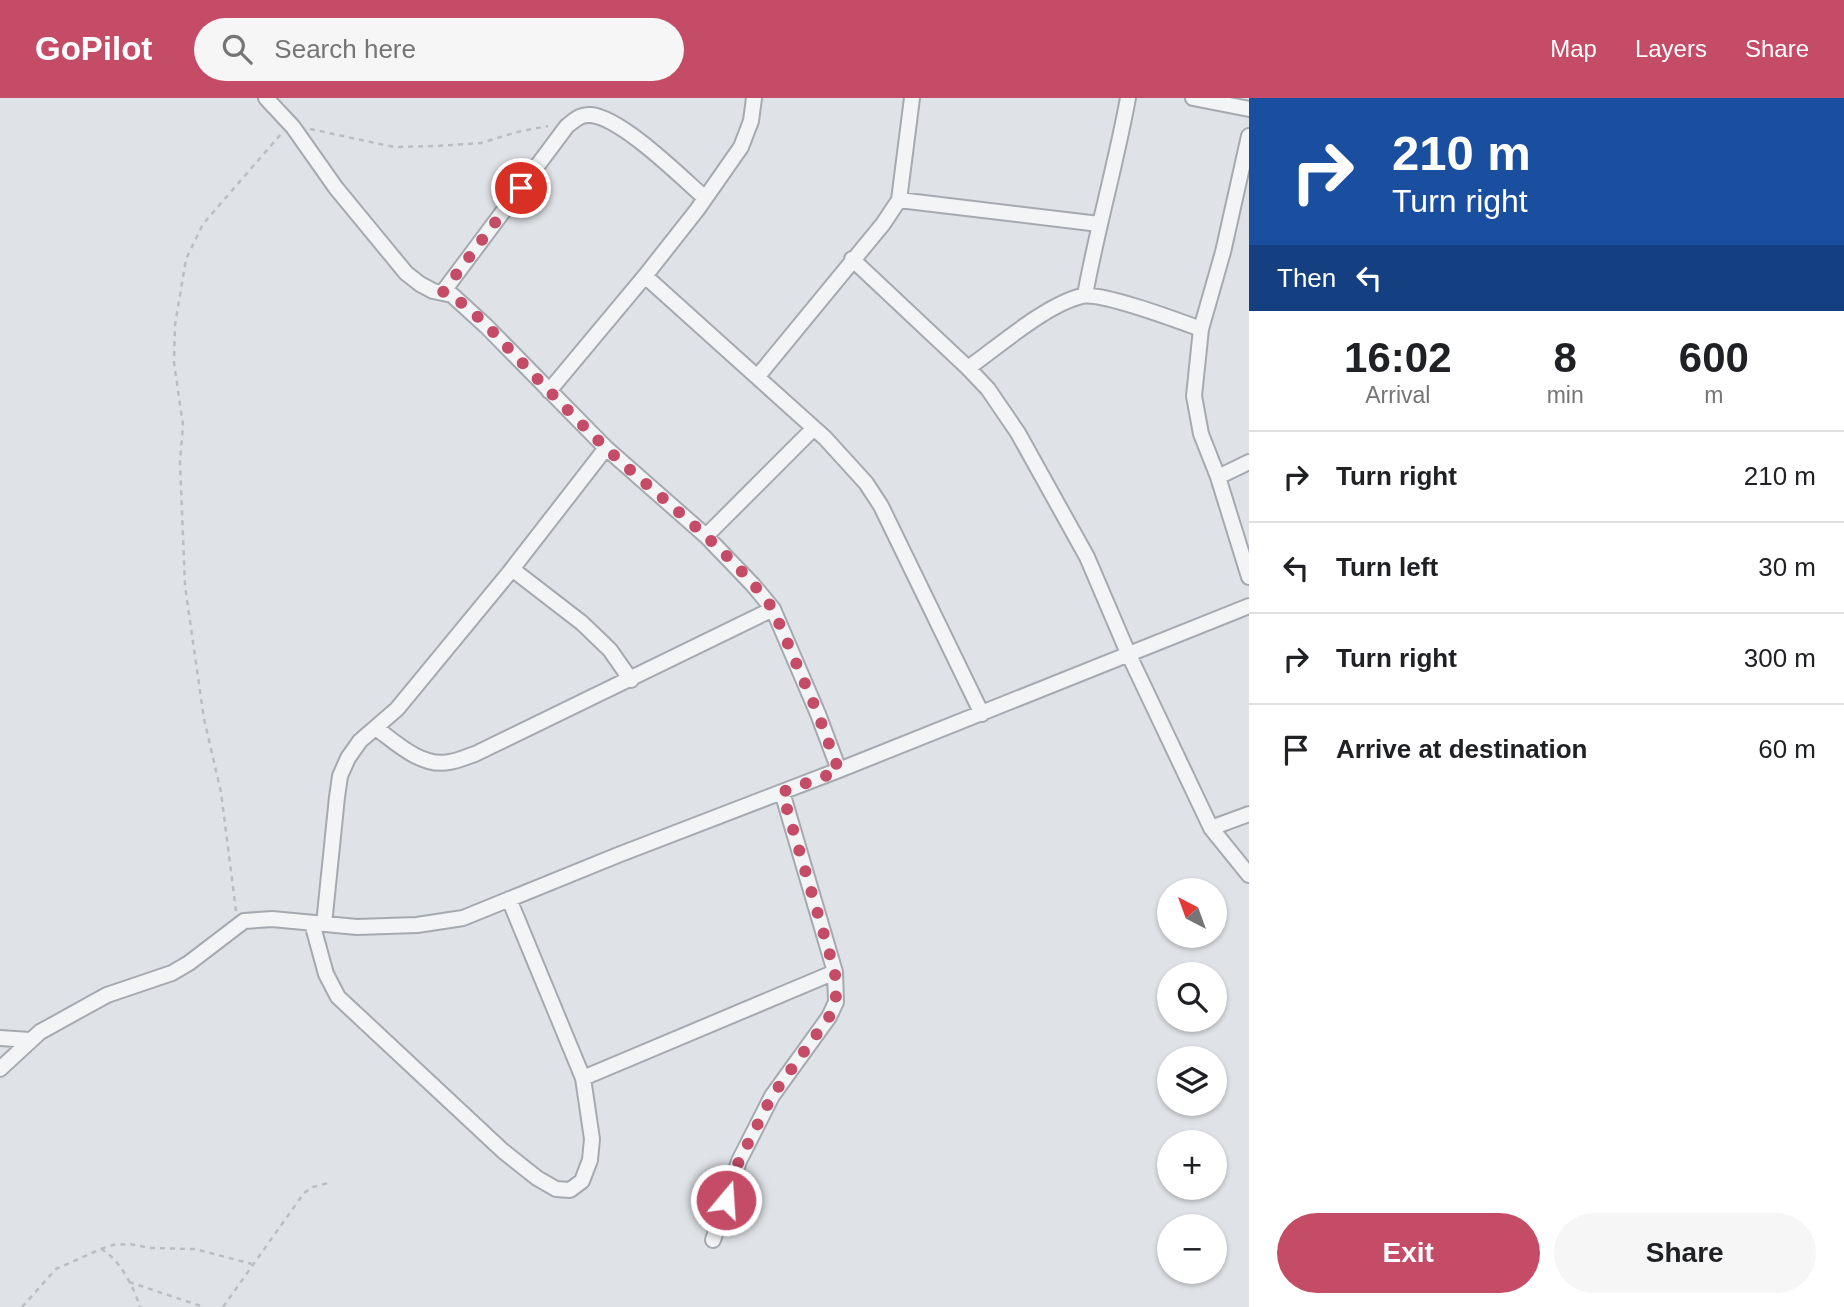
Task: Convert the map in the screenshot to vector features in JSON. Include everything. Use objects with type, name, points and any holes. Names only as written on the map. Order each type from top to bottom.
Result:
[{"type":"street","points":[[266,98],[292,125],[336,188],[406,273],[419,284],[452,295],[606,448],[706,536],[753,585],[773,609],[839,771]]},
{"type":"street","points":[[549,391],[645,276],[741,147],[751,121],[754,98]]},
{"type":"street","points":[[758,376],[852,258],[883,224],[899,200],[912,98]]},
{"type":"street","points":[[1085,295],[1128,98]]},
{"type":"street","points":[[1193,98],[1249,109]]},
{"type":"street","points":[[443,292],[567,126],[579,116],[602,117],[635,137],[705,198]]},
{"type":"street","points":[[1249,136],[1223,252],[1201,329],[1194,396],[1201,434],[1218,477],[1249,577]]},
{"type":"street","points":[[899,200],[1099,225]]},
{"type":"street","points":[[852,258],[988,389],[1018,433],[1087,557],[1128,653],[1211,828],[1249,875]]},
{"type":"street","points":[[645,276],[814,428],[866,483],[881,506],[982,714]]},
{"type":"street","points":[[968,368],[1058,305],[1085,295],[1133,306],[1201,329]]},
{"type":"street","points":[[706,536],[814,428]]},
{"type":"street","points":[[509,899],[583,1078],[592,1139],[590,1160],[582,1181],[570,1190],[556,1189],[537,1178],[503,1151],[338,998],[326,974],[318,924],[340,776],[348,758],[360,741],[397,709],[512,569],[606,448]]},
{"type":"street","points":[[1218,477],[1249,462]]},
{"type":"street","points":[[512,569],[582,623],[610,650],[631,680]]},
{"type":"street","points":[[0,1069],[40,1031],[107,995],[172,972],[189,963],[237,924],[272,919],[357,927],[417,925],[463,918],[1249,606]]},
{"type":"street","points":[[376,727],[415,754],[431,762],[446,763],[475,754],[773,609]]},
{"type":"street","points":[[713,1240],[739,1161],[772,1096],[829,1017],[836,1002],[835,972],[782,792]]},
{"type":"street","points":[[1211,828],[1249,814]]},
{"type":"street","points":[[583,1078],[835,972]]},
{"type":"street","points":[[0,1038],[30,1040]]},
{"type":"path","points":[[237,924],[221,792],[204,719],[185,586],[180,462],[183,425],[174,363],[175,326],[186,258],[204,225],[235,185],[292,125],[394,147],[481,143],[543,126],[567,126]]},
{"type":"path","points":[[223,1307],[304,1193],[328,1183]]},
{"type":"path","points":[[22,1307],[57,1269],[113,1245],[195,1249],[253,1265]]},
{"type":"path","points":[[101,1250],[106,1252],[129,1282],[141,1307]]},
{"type":"path","points":[[129,1282],[204,1307]]},
{"type":"route","points":[[521,188],[443,292],[452,295],[486,326],[606,448],[706,536],[765,598],[773,609],[818,714],[839,771],[782,792],[835,972],[836,1002],[829,1017],[772,1096],[739,1161],[726,1200]]}]
